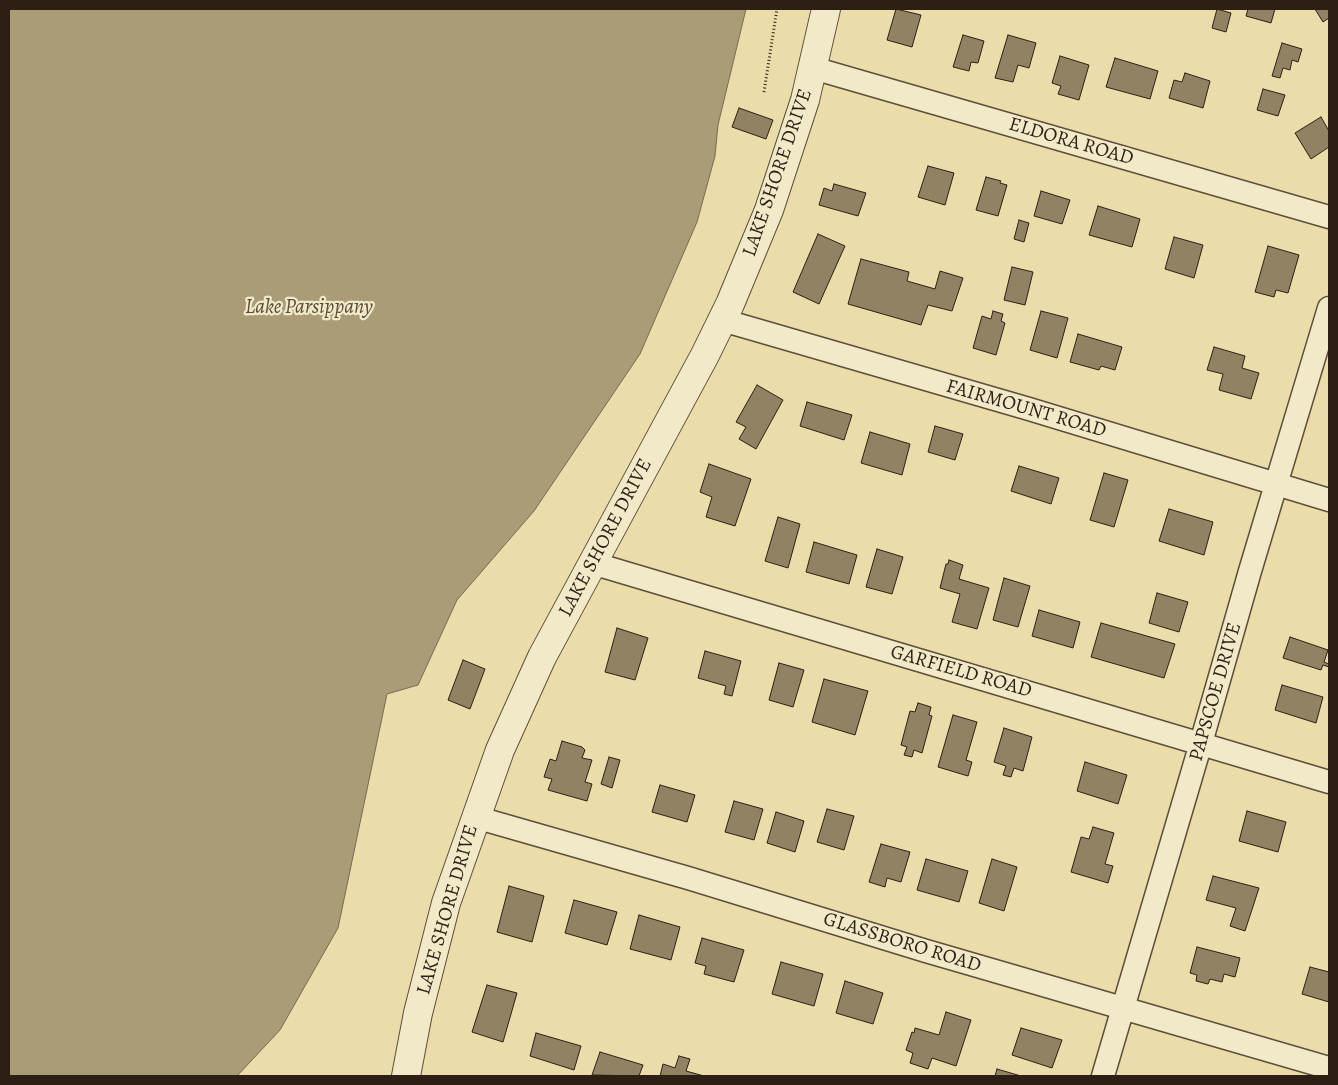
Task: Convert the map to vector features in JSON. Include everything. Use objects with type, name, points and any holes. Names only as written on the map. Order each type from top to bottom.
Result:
[{"type":"street","name":"LAKE SHORE DRIVE","points":[[408,1076],[418,1013],[446,902],[500,750],[542,657],[722,320],[769,210],[805,100],[826,9]]},
{"type":"street","name":"ELDORA ROAD","points":[[813,68],[1329,217]]},
{"type":"street","name":"PAPSCOE DRIVE","points":[[1103,1076],[1202,743],[1250,571],[1329,308]]},
{"type":"street","name":"FAIRMOUNT ROAD","points":[[722,320],[1277,483],[1329,500]]},
{"type":"street","name":"GARFIELD ROAD","points":[[592,562],[1329,782]]},
{"type":"street","name":"GLASSBORO ROAD","points":[[475,817],[688,878],[1123,1009],[1329,1068]]},
{"type":"path","points":[[764,92],[777,9]]},
{"type":"water","name":"Lake Parsippany","points":[[9,9],[746,9],[718,125],[715,156],[697,222],[640,354],[534,511],[457,600],[418,685],[387,694],[338,928],[280,1030],[237,1076],[9,1076]]},
{"type":"building","points":[[896,9],[921,15],[912,47],[887,40]]},
{"type":"building","points":[[1217,9],[1231,13],[1226,32],[1212,28]]},
{"type":"building","points":[[1248,9],[1275,9],[1271,23],[1246,16]]},
{"type":"building","points":[[1315,9],[1329,9],[1329,18],[1323,22]]},
{"type":"building","points":[[963,35],[984,41],[978,63],[971,62],[969,71],[953,67]]},
{"type":"building","points":[[1008,35],[1036,43],[1029,68],[1018,65],[1013,82],[995,78]]},
{"type":"building","points":[[1282,43],[1302,49],[1298,62],[1292,60],[1290,70],[1283,68],[1280,78],[1272,76]]},
{"type":"building","points":[[1060,56],[1089,65],[1079,100],[1058,94],[1061,86],[1052,83]]},
{"type":"building","points":[[1115,58],[1158,71],[1150,99],[1106,87]]},
{"type":"building","points":[[1185,73],[1210,81],[1203,108],[1169,98],[1174,80],[1182,82]]},
{"type":"building","points":[[1263,89],[1285,95],[1278,116],[1257,110]]},
{"type":"building","points":[[739,108],[773,120],[766,139],[732,127]]},
{"type":"building","points":[[1321,117],[1329,131],[1329,147],[1311,159],[1295,133]]},
{"type":"building","points":[[928,166],[954,173],[945,205],[918,197]]},
{"type":"building","points":[[986,177],[1001,181],[1000,183],[1007,185],[998,216],[976,210]]},
{"type":"building","points":[[834,184],[866,193],[858,216],[819,205],[824,188],[832,191]]},
{"type":"building","points":[[1041,191],[1070,200],[1062,224],[1034,216]]},
{"type":"building","points":[[1098,206],[1140,219],[1132,247],[1089,235]]},
{"type":"building","points":[[1019,220],[1029,223],[1024,242],[1014,239]]},
{"type":"building","points":[[818,234],[845,246],[819,304],[793,292]]},
{"type":"building","points":[[1174,237],[1203,245],[1194,278],[1165,269]]},
{"type":"building","points":[[1268,246],[1299,255],[1288,293],[1276,290],[1274,297],[1255,292]]},
{"type":"building","points":[[861,259],[909,272],[907,281],[935,289],[940,271],[963,278],[952,311],[928,305],[921,325],[848,304]]},
{"type":"building","points":[[1012,267],[1033,272],[1025,305],[1004,300]]},
{"type":"building","points":[[993,311],[1003,314],[1001,321],[1005,323],[996,355],[973,348],[982,316],[991,319]]},
{"type":"building","points":[[1041,311],[1068,318],[1057,358],[1030,350]]},
{"type":"building","points":[[1078,334],[1122,347],[1115,370],[1101,366],[1099,370],[1070,362]]},
{"type":"building","points":[[1214,347],[1245,356],[1242,368],[1259,373],[1251,399],[1219,390],[1223,374],[1207,370]]},
{"type":"building","points":[[757,385],[783,400],[756,449],[739,439],[746,427],[736,422]]},
{"type":"building","points":[[807,402],[852,415],[844,440],[800,426]]},
{"type":"building","points":[[935,426],[963,434],[955,460],[928,452]]},
{"type":"building","points":[[870,432],[910,444],[902,475],[861,463]]},
{"type":"building","points":[[709,464],[751,479],[735,526],[706,517],[712,497],[700,492]]},
{"type":"building","points":[[1019,466],[1059,478],[1051,504],[1011,491]]},
{"type":"building","points":[[1104,473],[1128,480],[1114,527],[1090,520]]},
{"type":"building","points":[[1169,509],[1213,522],[1204,555],[1159,541]]},
{"type":"building","points":[[778,517],[800,524],[788,568],[765,561]]},
{"type":"building","points":[[814,542],[857,555],[849,584],[806,572]]},
{"type":"building","points":[[877,549],[903,557],[892,594],[866,587]]},
{"type":"building","points":[[949,560],[963,565],[959,579],[989,588],[977,629],[952,622],[960,594],[940,588],[946,564],[948,564]]},
{"type":"building","points":[[1004,578],[1030,586],[1018,627],[993,620]]},
{"type":"building","points":[[1157,593],[1188,602],[1179,632],[1149,623]]},
{"type":"building","points":[[1039,610],[1080,622],[1073,648],[1032,636]]},
{"type":"building","points":[[1101,623],[1175,644],[1164,678],[1091,657]]},
{"type":"building","points":[[617,628],[648,638],[635,680],[605,672]]},
{"type":"building","points":[[1290,637],[1328,650],[1324,662],[1329,664],[1329,667],[1323,665],[1321,670],[1283,658]]},
{"type":"building","points":[[705,651],[741,661],[732,696],[724,694],[726,686],[698,678]]},
{"type":"building","points":[[463,660],[485,669],[470,709],[448,700]]},
{"type":"building","points":[[779,663],[804,670],[793,707],[769,700]]},
{"type":"building","points":[[824,679],[868,691],[855,735],[812,722]]},
{"type":"building","points":[[1282,685],[1323,697],[1316,723],[1275,710]]},
{"type":"building","points":[[918,703],[931,707],[929,715],[932,716],[922,753],[914,750],[912,757],[904,755],[907,747],[901,745],[910,711],[915,712]]},
{"type":"building","points":[[953,715],[977,722],[966,760],[972,762],[968,776],[938,767]]},
{"type":"building","points":[[1004,728],[1032,737],[1023,771],[1014,768],[1011,777],[1003,775],[1006,766],[994,762]]},
{"type":"building","points":[[562,741],[582,747],[585,750],[582,758],[592,760],[585,782],[592,784],[587,801],[548,790],[552,779],[544,777],[550,759],[556,761]]},
{"type":"building","points":[[609,757],[620,760],[612,788],[601,784]]},
{"type":"building","points":[[1085,762],[1127,775],[1118,804],[1077,791]]},
{"type":"building","points":[[660,785],[695,795],[687,822],[652,812]]},
{"type":"building","points":[[734,801],[763,809],[754,840],[725,832]]},
{"type":"building","points":[[827,809],[854,816],[844,850],[817,842]]},
{"type":"building","points":[[1247,811],[1286,822],[1278,852],[1239,841]]},
{"type":"building","points":[[776,812],[804,821],[795,852],[767,843]]},
{"type":"building","points":[[1093,827],[1114,833],[1105,864],[1113,866],[1108,883],[1071,872],[1081,837],[1089,839]]},
{"type":"building","points":[[881,844],[910,852],[901,882],[887,878],[885,887],[869,882]]},
{"type":"building","points":[[926,859],[968,871],[959,902],[917,890]]},
{"type":"building","points":[[992,859],[1017,867],[1004,911],[979,903]]},
{"type":"building","points":[[1213,876],[1259,888],[1245,931],[1230,926],[1236,908],[1206,900]]},
{"type":"building","points":[[509,886],[544,896],[532,942],[497,932]]},
{"type":"building","points":[[574,900],[617,912],[607,945],[565,933]]},
{"type":"building","points":[[639,915],[680,927],[671,960],[630,949]]},
{"type":"building","points":[[702,938],[744,950],[734,982],[704,974],[706,966],[695,963]]},
{"type":"building","points":[[1197,947],[1240,958],[1235,977],[1224,974],[1222,982],[1210,979],[1208,984],[1196,981],[1197,975],[1190,973]]},
{"type":"building","points":[[781,962],[823,974],[814,1006],[772,994]]},
{"type":"building","points":[[1310,967],[1329,972],[1329,1002],[1302,994]]},
{"type":"building","points":[[845,981],[883,993],[873,1024],[836,1013]]},
{"type":"building","points":[[487,985],[517,993],[503,1042],[472,1032]]},
{"type":"building","points":[[946,1012],[971,1020],[956,1066],[932,1058],[928,1069],[910,1063],[913,1053],[906,1050],[912,1032],[914,1033],[915,1028],[939,1035]]},
{"type":"building","points":[[1021,1028],[1062,1040],[1052,1068],[1012,1055]]},
{"type":"building","points":[[536,1033],[581,1046],[574,1070],[530,1056]]},
{"type":"building","points":[[600,1052],[643,1065],[639,1076],[592,1075]]},
{"type":"building","points":[[679,1056],[690,1059],[686,1071],[704,1076],[660,1076],[663,1064],[675,1068]]},
{"type":"building","points":[[997,1069],[1021,1076],[995,1076]]}]
